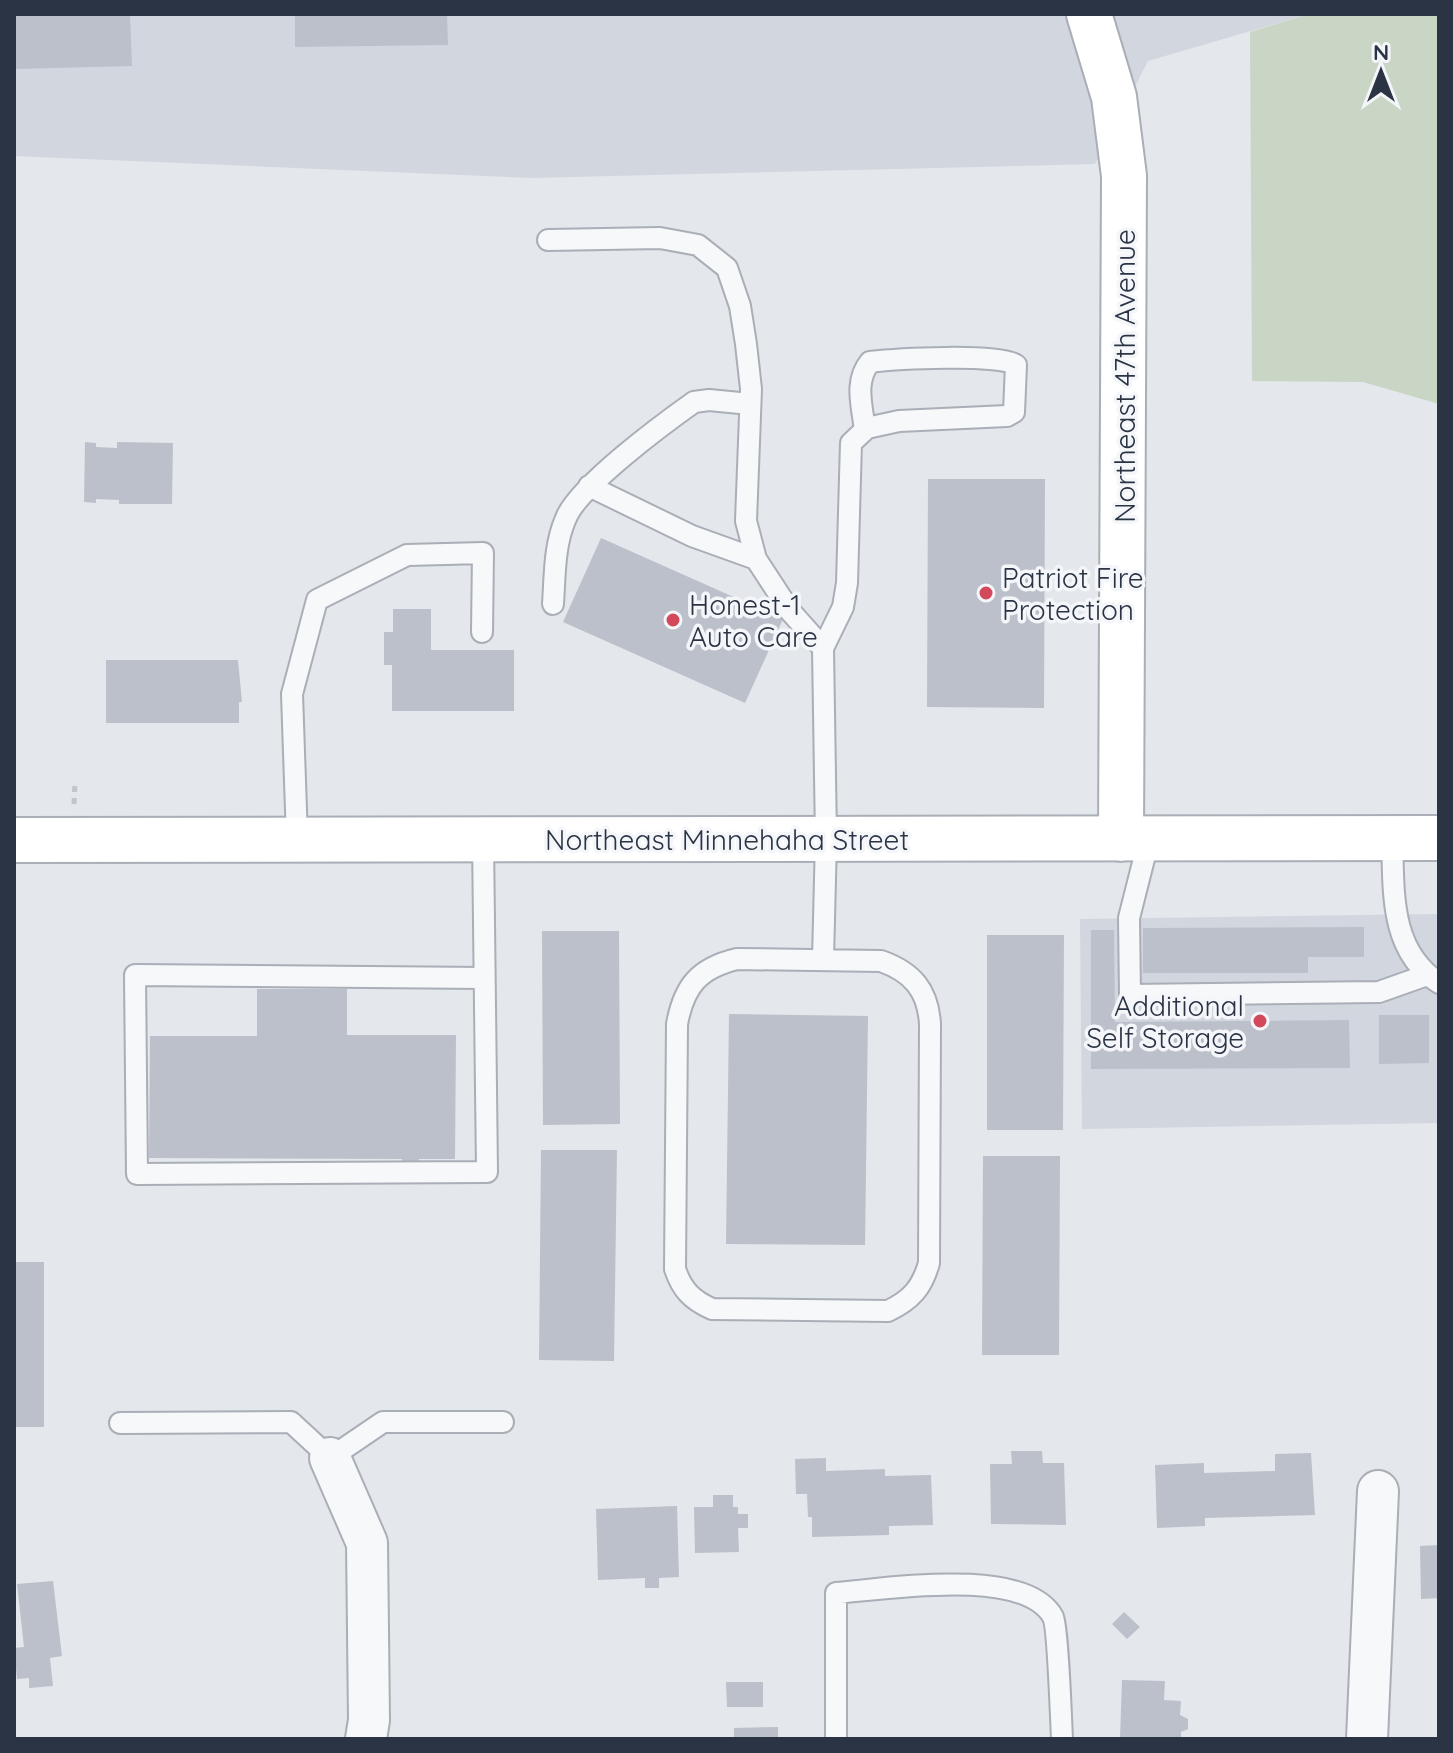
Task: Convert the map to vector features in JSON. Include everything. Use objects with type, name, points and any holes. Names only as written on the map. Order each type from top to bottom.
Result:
[{"type":"main road","name":"Northeast 47th Avenue","points":[[1089,14],[1114,97],[1124,176],[1135,839]]},
{"type":"main road","name":"Northeast Minnehaha Street","points":[[14,840],[1439,838]]},
{"type":"street","points":[[330,1458],[367,1543],[369,1720],[366,1739]]},
{"type":"street","points":[[1367,1739],[1378,1491]]},
{"type":"lane","points":[[548,240],[660,238],[698,245],[727,268],[740,306],[746,344],[750,404],[746,521],[756,559],[790,611],[823,648]]},
{"type":"lane","points":[[823,959],[826,839],[823,648],[843,607],[847,583],[851,443],[865,430],[899,421],[1007,416],[1014,412],[1016,365],[1011,361],[990,359],[870,362],[861,372],[865,430]]},
{"type":"lane","points":[[553,604],[556,551],[566,517],[580,494],[694,402],[709,400],[750,404]]},
{"type":"lane","points":[[589,486],[692,536],[756,559]]},
{"type":"lane","points":[[297,839],[292,694],[317,600],[407,555],[483,553],[482,632]]},
{"type":"lane","points":[[1135,839],[1129,918],[1130,995],[1379,992],[1433,979],[1408,952],[1397,924],[1392,838]]},
{"type":"lane","points":[[483,839],[487,1172],[137,1174],[135,975],[484,978]]},
{"type":"lane","points":[[737,959],[823,959],[881,961],[897,967],[912,977],[929,1007],[929,1263],[924,1279],[915,1294],[888,1311],[712,1309],[688,1294],[675,1269],[677,1024],[680,1005],[689,988],[702,974],[718,964],[737,959]]},
{"type":"lane","points":[[120,1423],[291,1422],[330,1458],[383,1422],[503,1422]]},
{"type":"lane","points":[[836,1739],[836,1593],[975,1583],[1016,1591],[1037,1600],[1054,1618],[1062,1739]]},
{"type":"shaded area","points":[[14,14],[1309,14],[1148,61],[1095,164],[531,178],[14,156]]},
{"type":"shaded area","name":"Additional Self Storage","points":[[1439,914],[1439,1123],[1082,1129],[1080,919]]},
{"type":"green space","points":[[1309,14],[1439,14],[1439,404],[1363,382],[1252,381],[1250,32]]},
{"type":"building","points":[[14,14],[130,14],[132,66],[14,69]]},
{"type":"building","points":[[295,14],[447,14],[448,45],[295,47]]},
{"type":"building","points":[[85,442],[96,443],[96,447],[117,448],[117,442],[173,443],[172,504],[119,504],[119,500],[96,499],[96,503],[84,502]]},
{"type":"building","name":"Patriot Fire Protection","points":[[928,479],[1045,479],[1044,708],[927,707]]},
{"type":"building","name":"Honest-1 Auto Care","points":[[601,538],[783,619],[745,703],[563,622]]},
{"type":"building","points":[[393,609],[431,609],[431,650],[514,650],[514,711],[392,711],[392,665],[384,665],[384,632],[393,632]]},
{"type":"building","points":[[106,660],[238,660],[242,702],[239,702],[239,723],[106,723]]},
{"type":"building","points":[[1364,927],[1364,957],[1308,957],[1308,973],[1143,973],[1143,928]]},
{"type":"building","points":[[1091,930],[1114,930],[1115,1022],[1349,1020],[1350,1068],[1091,1069]]},
{"type":"building","points":[[542,931],[619,931],[620,1124],[543,1125]]},
{"type":"building","points":[[987,935],[1064,935],[1063,1130],[987,1130]]},
{"type":"building","points":[[257,989],[347,989],[347,1035],[456,1035],[455,1159],[419,1159],[419,1170],[402,1170],[402,1159],[149,1158],[150,1036],[257,1036]]},
{"type":"building","points":[[729,1014],[868,1016],[865,1245],[726,1244]]},
{"type":"building","points":[[1379,1015],[1429,1015],[1429,1063],[1379,1064]]},
{"type":"building","points":[[541,1150],[617,1150],[614,1361],[539,1360]]},
{"type":"building","points":[[983,1156],[1060,1156],[1059,1355],[982,1355]]},
{"type":"building","points":[[14,1262],[44,1262],[44,1427],[14,1427]]},
{"type":"building","points":[[1011,1451],[1042,1451],[1043,1463],[1064,1463],[1066,1525],[991,1524],[990,1464],[1012,1464]]},
{"type":"building","points":[[1311,1453],[1315,1515],[1205,1518],[1205,1526],[1157,1528],[1155,1465],[1204,1463],[1204,1473],[1275,1471],[1275,1454]]},
{"type":"building","points":[[826,1458],[826,1471],[885,1469],[885,1476],[931,1475],[933,1525],[889,1526],[889,1535],[812,1537],[807,1494],[796,1494],[795,1459]]},
{"type":"building","points":[[713,1495],[733,1495],[733,1507],[738,1507],[738,1514],[748,1514],[748,1528],[738,1528],[739,1552],[695,1553],[694,1507],[713,1507]]},
{"type":"building","points":[[677,1506],[679,1577],[659,1578],[659,1588],[645,1588],[645,1578],[598,1580],[596,1509]]},
{"type":"building","points":[[1439,1545],[1439,1598],[1421,1599],[1420,1546]]},
{"type":"building","points":[[53,1581],[62,1656],[50,1658],[53,1686],[29,1688],[29,1678],[17,1679],[14,1648],[24,1647],[17,1584]]},
{"type":"building","points":[[1124,1612],[1140,1627],[1127,1639],[1112,1624]]},
{"type":"building","points":[[1122,1680],[1165,1681],[1164,1700],[1181,1701],[1180,1715],[1188,1719],[1188,1729],[1181,1732],[1181,1739],[1120,1739]]},
{"type":"building","points":[[726,1682],[763,1682],[763,1707],[727,1707]]},
{"type":"building","points":[[778,1727],[778,1739],[734,1739],[734,1728]]},
{"type":"place","name":"Patriot Fire Protection","points":[[986,593]]},
{"type":"place","name":"Honest-1 Auto Care","points":[[673,620]]},
{"type":"place","name":"Additional Self Storage","points":[[1260,1021]]}]
